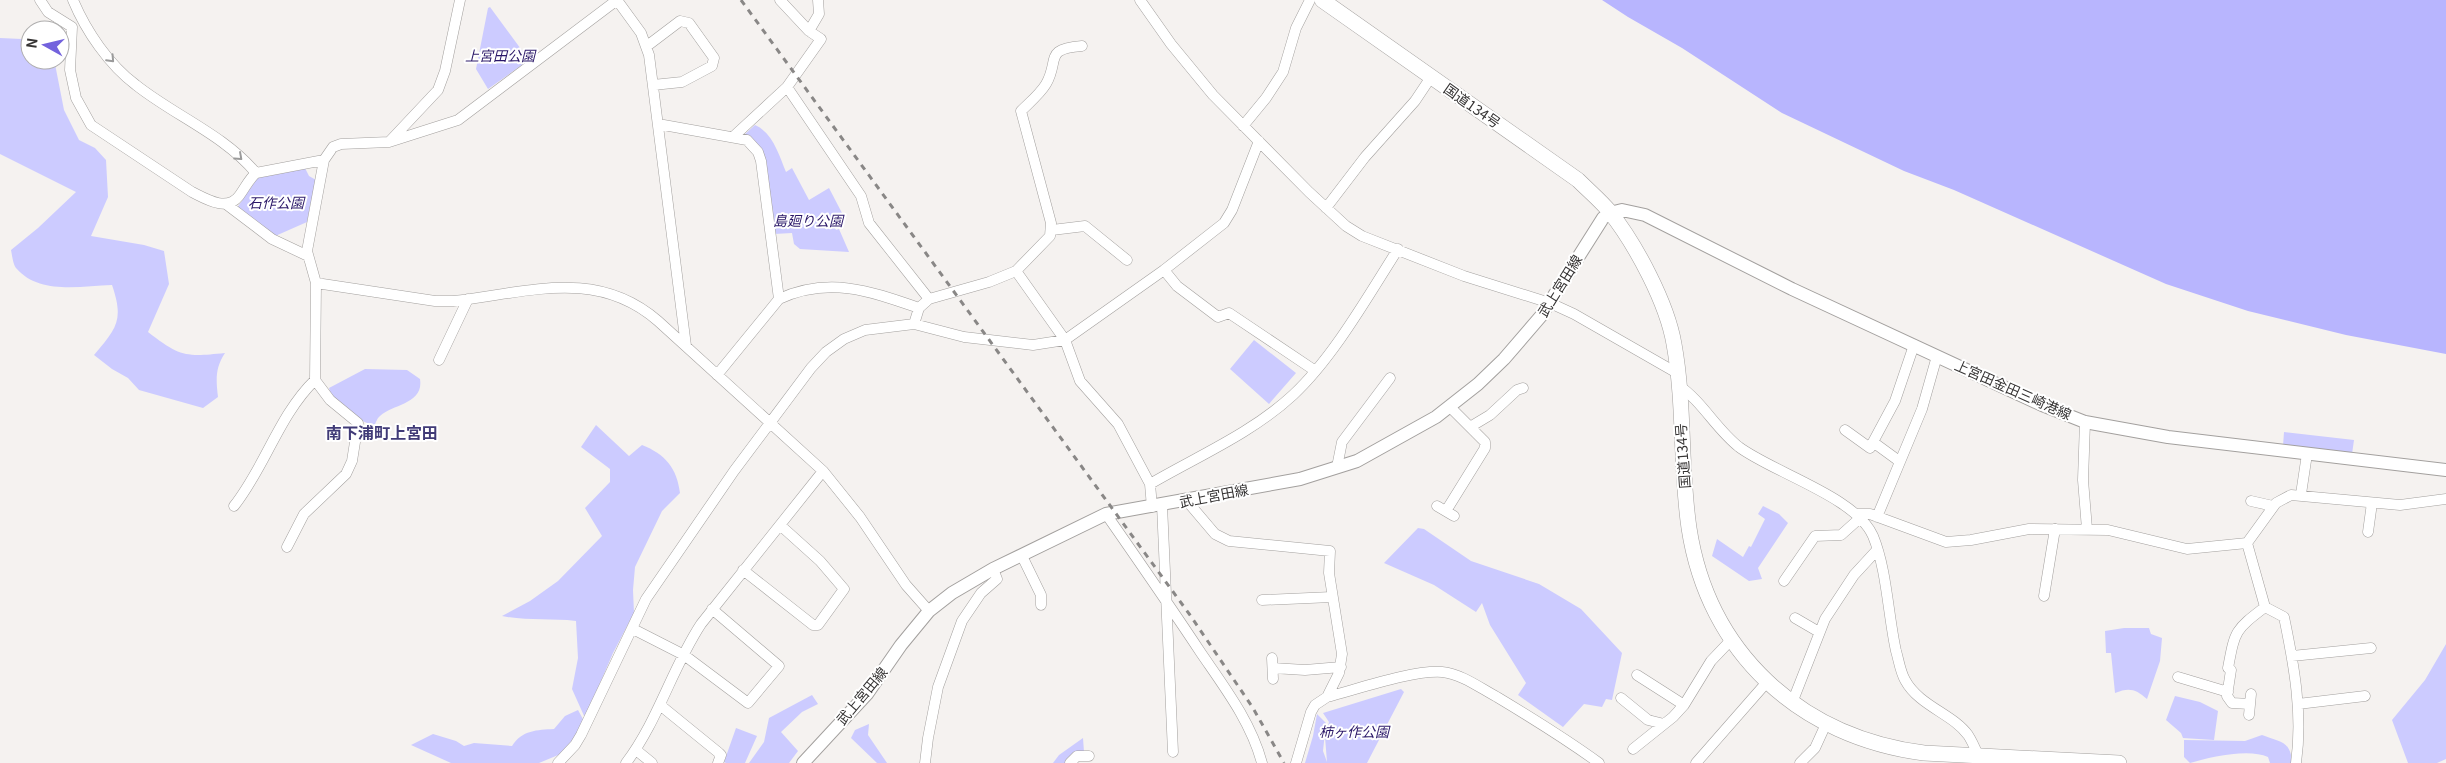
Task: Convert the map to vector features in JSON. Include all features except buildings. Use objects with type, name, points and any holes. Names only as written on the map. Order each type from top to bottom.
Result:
[{"type":"highway","name":"国道134号","points":[[1322,0],[1578,180],[1610,213],[1652,280],[1674,343],[1687,513],[1696,565],[1711,603],[1731,640],[1767,682],[1792,703],[1826,724],[1857,738],[1896,749],[2119,763]]},
{"type":"main road","name":"上宮田金田三崎港線","points":[[1610,213],[1622,210],[1645,215],[1763,275],[2042,405],[2085,422],[2168,438],[2446,470]]},
{"type":"main road","name":"武上宮田線","points":[[803,763],[867,694],[901,645],[929,611],[952,593],[994,570],[1106,514],[1187,501],[1300,479],[1362,459],[1436,417],[1478,384],[1504,359],[1550,303],[1596,226],[1610,213]]},
{"type":"street","points":[[40,0],[48,12],[72,27]]},
{"type":"street","points":[[73,0],[81,20],[92,39],[133,83],[213,134],[256,173]]},
{"type":"street","points":[[389,142],[438,90],[445,71],[460,0]]},
{"type":"street","points":[[287,547],[304,514],[346,474],[352,461],[358,423],[330,400],[315,380],[316,283],[308,256],[309,235],[324,160],[333,147],[341,144],[389,142],[458,120],[617,0],[641,33],[647,46],[686,346]]},
{"type":"street","points":[[734,136],[788,87],[821,39],[809,31],[780,0]]},
{"type":"street","points":[[809,31],[819,14],[818,0]]},
{"type":"street","points":[[1140,0],[1213,95],[1346,226],[1362,236],[1464,276],[1550,303],[1574,314],[1678,379],[1721,431],[1739,447],[1858,516],[1870,531],[1877,550],[1895,645],[1903,676],[1916,695],[1968,733],[1978,755]]},
{"type":"street","points":[[1243,126],[1266,98],[1283,72],[1296,28],[1310,0]]},
{"type":"street","points":[[81,20],[72,27],[70,70],[76,98],[91,125],[192,192],[210,201],[226,204],[272,239],[308,256]]},
{"type":"street","points":[[647,46],[680,21],[689,23],[714,58],[712,66],[682,82],[653,85]]},
{"type":"street","points":[[914,324],[919,308],[929,299],[989,282],[1016,271],[1050,236],[1052,230],[1021,111],[1046,84],[1057,52],[1064,47],[1082,46]]},
{"type":"street","points":[[1326,208],[1365,157],[1415,101],[1432,77]]},
{"type":"street","points":[[788,87],[862,196],[869,223],[929,299]]},
{"type":"street","points":[[658,124],[734,136],[747,140],[758,152],[761,160],[779,299]]},
{"type":"street","points":[[558,763],[575,746],[581,735],[646,599],[734,471],[811,368],[832,348],[865,330],[914,324],[964,337],[1033,345],[1065,340],[1164,270],[1224,223],[1232,210],[1258,141]]},
{"type":"street","points":[[226,204],[238,198],[256,173],[324,160]]},
{"type":"street","points":[[1052,230],[1085,226],[1127,260]]},
{"type":"street","points":[[1150,484],[1274,410],[1294,394],[1346,330],[1398,250]]},
{"type":"street","points":[[1164,270],[1177,286],[1218,317],[1229,313],[1314,370]]},
{"type":"street","points":[[1016,271],[1065,340],[1080,381],[1118,424],[1150,484],[1157,506],[1168,602],[1173,752]]},
{"type":"street","points":[[316,283],[426,300],[468,299],[566,287],[596,288],[623,297],[640,306],[823,470],[860,517],[906,585],[929,611]]},
{"type":"street","points":[[717,374],[779,299],[798,290],[812,287],[869,290],[919,308]]},
{"type":"street","points":[[439,360],[468,299]]},
{"type":"street","points":[[1845,430],[1870,448],[1895,401],[1914,345]]},
{"type":"street","points":[[1877,517],[1922,408],[1938,356]]},
{"type":"street","points":[[1337,467],[1342,442],[1390,378]]},
{"type":"street","points":[[234,506],[270,450],[300,395],[315,380]]},
{"type":"street","points":[[1470,427],[1501,407],[1517,390],[1523,388]]},
{"type":"street","points":[[1446,511],[1485,448],[1485,442],[1450,407]]},
{"type":"street","points":[[2085,422],[2083,480],[2087,529]]},
{"type":"street","points":[[1873,442],[1900,461]]},
{"type":"street","points":[[2301,494],[2307,454]]},
{"type":"street","points":[[626,763],[636,750],[660,705],[694,634],[823,470]]},
{"type":"street","points":[[1858,516],[1877,517],[1946,542],[1971,540],[2029,529],[2087,529],[2119,532],[2187,549],[2247,543],[2273,506],[2287,496],[2301,494],[2400,505],[2446,499]]},
{"type":"street","points":[[1187,501],[1214,534],[1229,541],[1330,551],[1329,573],[1342,654],[1341,667],[1327,697]]},
{"type":"street","points":[[2252,501],[2273,506]]},
{"type":"street","points":[[2368,532],[2372,503]]},
{"type":"street","points":[[1106,514],[1168,602],[1238,709],[1253,737],[1262,763]]},
{"type":"street","points":[[1784,581],[1795,573],[1812,547],[1815,536],[1841,536],[1858,516]]},
{"type":"street","points":[[744,570],[813,625],[818,625],[844,589],[820,560],[780,525]]},
{"type":"street","points":[[2042,588],[2055,529]]},
{"type":"street","points":[[2247,543],[2265,607],[2284,617],[2292,656],[2300,724],[2296,763]]},
{"type":"street","points":[[1792,703],[1825,619],[1854,575],[1877,550]]},
{"type":"street","points":[[1022,556],[1041,595],[1041,605]]},
{"type":"street","points":[[925,763],[938,687],[962,621],[981,593],[997,579],[994,570]]},
{"type":"street","points":[[1262,600],[1332,597]]},
{"type":"street","points":[[2250,704],[2232,703],[2228,692],[2232,670],[2228,668],[2233,640],[2240,626],[2265,607]]},
{"type":"street","points":[[633,629],[684,655],[748,703],[778,669],[777,663],[712,609]]},
{"type":"street","points":[[1795,618],[1819,632]]},
{"type":"street","points":[[1633,749],[1684,705],[1711,661],[1731,640]]},
{"type":"street","points":[[2292,656],[2371,648]]},
{"type":"street","points":[[1274,679],[1272,663],[1306,674],[1341,667]]},
{"type":"street","points":[[1296,763],[1311,712],[1315,705],[1327,697],[1420,673],[1451,674],[1472,683],[1557,732],[1599,763]]},
{"type":"street","points":[[1637,675],[1684,705]]},
{"type":"street","points":[[2178,678],[2228,692]]},
{"type":"street","points":[[1696,763],[1767,682]]},
{"type":"street","points":[[2298,704],[2364,696]]},
{"type":"street","points":[[1621,698],[1648,720],[1664,724]]},
{"type":"street","points":[[660,705],[719,753],[721,755],[718,763]]},
{"type":"street","points":[[1800,763],[1816,748],[1826,724]]},
{"type":"street","points":[[636,750],[652,763]]},
{"type":"street","points":[[1070,763],[1077,756],[1089,756]]},
{"type":"green space","name":"上宮田公園","points":[[490,7],[529,60],[488,89],[476,69],[488,8]]},
{"type":"green space","points":[[0,38],[20,39],[20,70],[56,70],[64,110],[79,140],[95,148],[106,160],[108,197],[91,236],[144,245],[164,251],[169,284],[148,332],[176,351],[192,355],[225,353],[219,364],[217,374],[218,397],[203,408],[139,390],[128,378],[112,369],[94,355],[108,338],[116,323],[118,315],[116,297],[112,285],[61,287],[48,286],[36,282],[25,277],[16,268],[11,250],[38,228],[76,192],[0,154]]},
{"type":"green space","name":"島廻り公園","points":[[755,125],[771,139],[786,172],[792,168],[809,200],[829,188],[842,213],[828,221],[832,223],[836,230],[839,229],[849,252],[800,249],[794,244],[792,233],[774,234],[766,163],[744,135]]},
{"type":"green space","name":"石作公園","points":[[305,168],[309,176],[316,180],[307,222],[273,237],[237,208],[258,177]]},
{"type":"green space","points":[[1254,340],[1296,373],[1269,404],[1230,369]]},
{"type":"green space","points":[[365,369],[407,370],[420,379],[420,387],[413,399],[386,412],[379,417],[374,426],[335,409],[329,388]]},
{"type":"green space","points":[[596,425],[629,456],[642,445],[657,453],[673,469],[680,493],[662,511],[635,567],[634,613],[613,653],[585,718],[572,689],[578,658],[576,621],[502,616],[530,601],[558,581],[602,536],[585,508],[610,482],[610,469],[581,447]]},
{"type":"green space","points":[[2284,432],[2354,440],[2352,454],[2283,446]]},
{"type":"green space","points":[[1763,506],[1779,514],[1788,523],[1758,568],[1762,579],[1749,581],[1712,556],[1717,539],[1743,557],[1749,546],[1751,547],[1765,519],[1758,514]]},
{"type":"green space","points":[[1418,528],[1424,529],[1471,561],[1539,584],[1581,609],[1622,653],[1612,700],[1606,699],[1602,707],[1584,704],[1563,727],[1518,695],[1526,683],[1490,625],[1482,603],[1476,612],[1434,585],[1384,563]]},
{"type":"green space","points":[[2124,628],[2149,628],[2151,634],[2162,638],[2160,661],[2147,699],[2132,690],[2115,693],[2111,653],[2106,653],[2105,631]]},
{"type":"green space","points":[[2446,644],[2446,759],[2437,763],[2408,763],[2392,720],[2425,680]]},
{"type":"green space","name":"柿ヶ作公園","points":[[1401,689],[1404,692],[1367,763],[1305,763],[1317,714],[1326,723],[1323,751],[1327,762],[1325,737],[1329,722],[1323,713]]},
{"type":"green space","points":[[812,695],[818,704],[802,712],[781,732],[798,751],[789,763],[749,763],[764,742],[769,718]]},
{"type":"green space","points":[[2175,696],[2200,702],[2218,711],[2214,740],[2183,738],[2181,733],[2166,720]]},
{"type":"green space","points":[[578,710],[584,721],[575,740],[563,753],[539,763],[451,763],[411,745],[433,734],[456,741],[464,746],[474,743],[512,746],[525,734],[554,729],[565,716]]},
{"type":"green space","points":[[869,724],[868,735],[887,763],[877,763],[851,738],[855,730]]},
{"type":"green space","points":[[736,728],[757,736],[745,763],[726,763],[724,762]]},
{"type":"green space","points":[[2262,735],[2287,746],[2292,763],[2270,763],[2268,757],[2251,753],[2218,756],[2190,763],[2184,757],[2184,740],[2245,741]]},
{"type":"green space","points":[[1083,738],[1084,752],[1068,763],[1053,763],[1059,755]]},
{"type":"shaded area","points":[[1602,0],[2446,0],[2446,354],[2346,335],[2248,311],[2166,284],[1954,190],[1904,171],[1782,113],[1682,48]]},
{"type":"railway","points":[[741,0],[1190,615],[1253,708],[1284,763]]},
{"type":"district","name":"南下浦町上宮田","points":[[382,433]]}]
